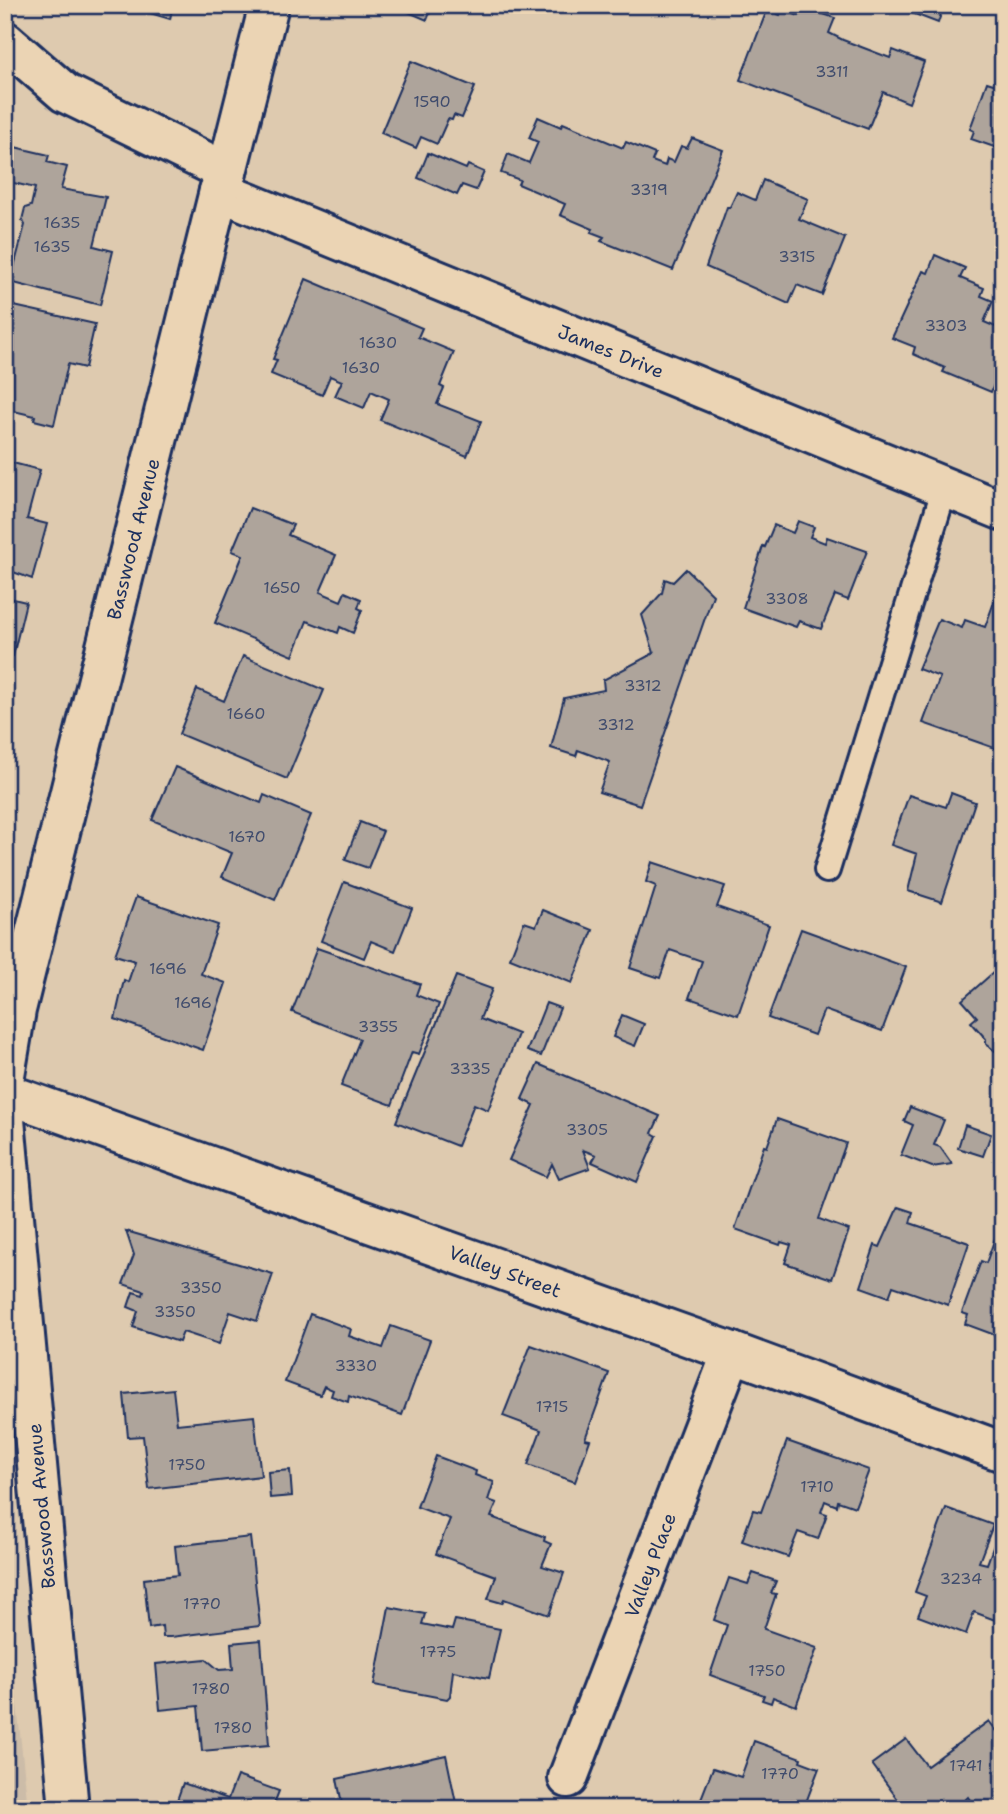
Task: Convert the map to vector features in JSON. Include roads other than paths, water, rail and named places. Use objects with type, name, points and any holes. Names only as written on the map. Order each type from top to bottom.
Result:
[{"type":"street","name":"Basswood Avenue","points":[[5,1075],[16,1010],[269,5]]},
{"type":"street","name":"James Drive","points":[[5,41],[65,93],[223,181],[1003,511]]},
{"type":"street","name":"Valley Street","points":[[5,1093],[732,1352],[1003,1452]]},
{"type":"street","name":"Basswood Avenue","points":[[5,1120],[69,1809]]},
{"type":"street","name":"Valley Place","points":[[568,1778],[732,1352]]},
{"type":"lane","points":[[828,870],[945,488]]}]
